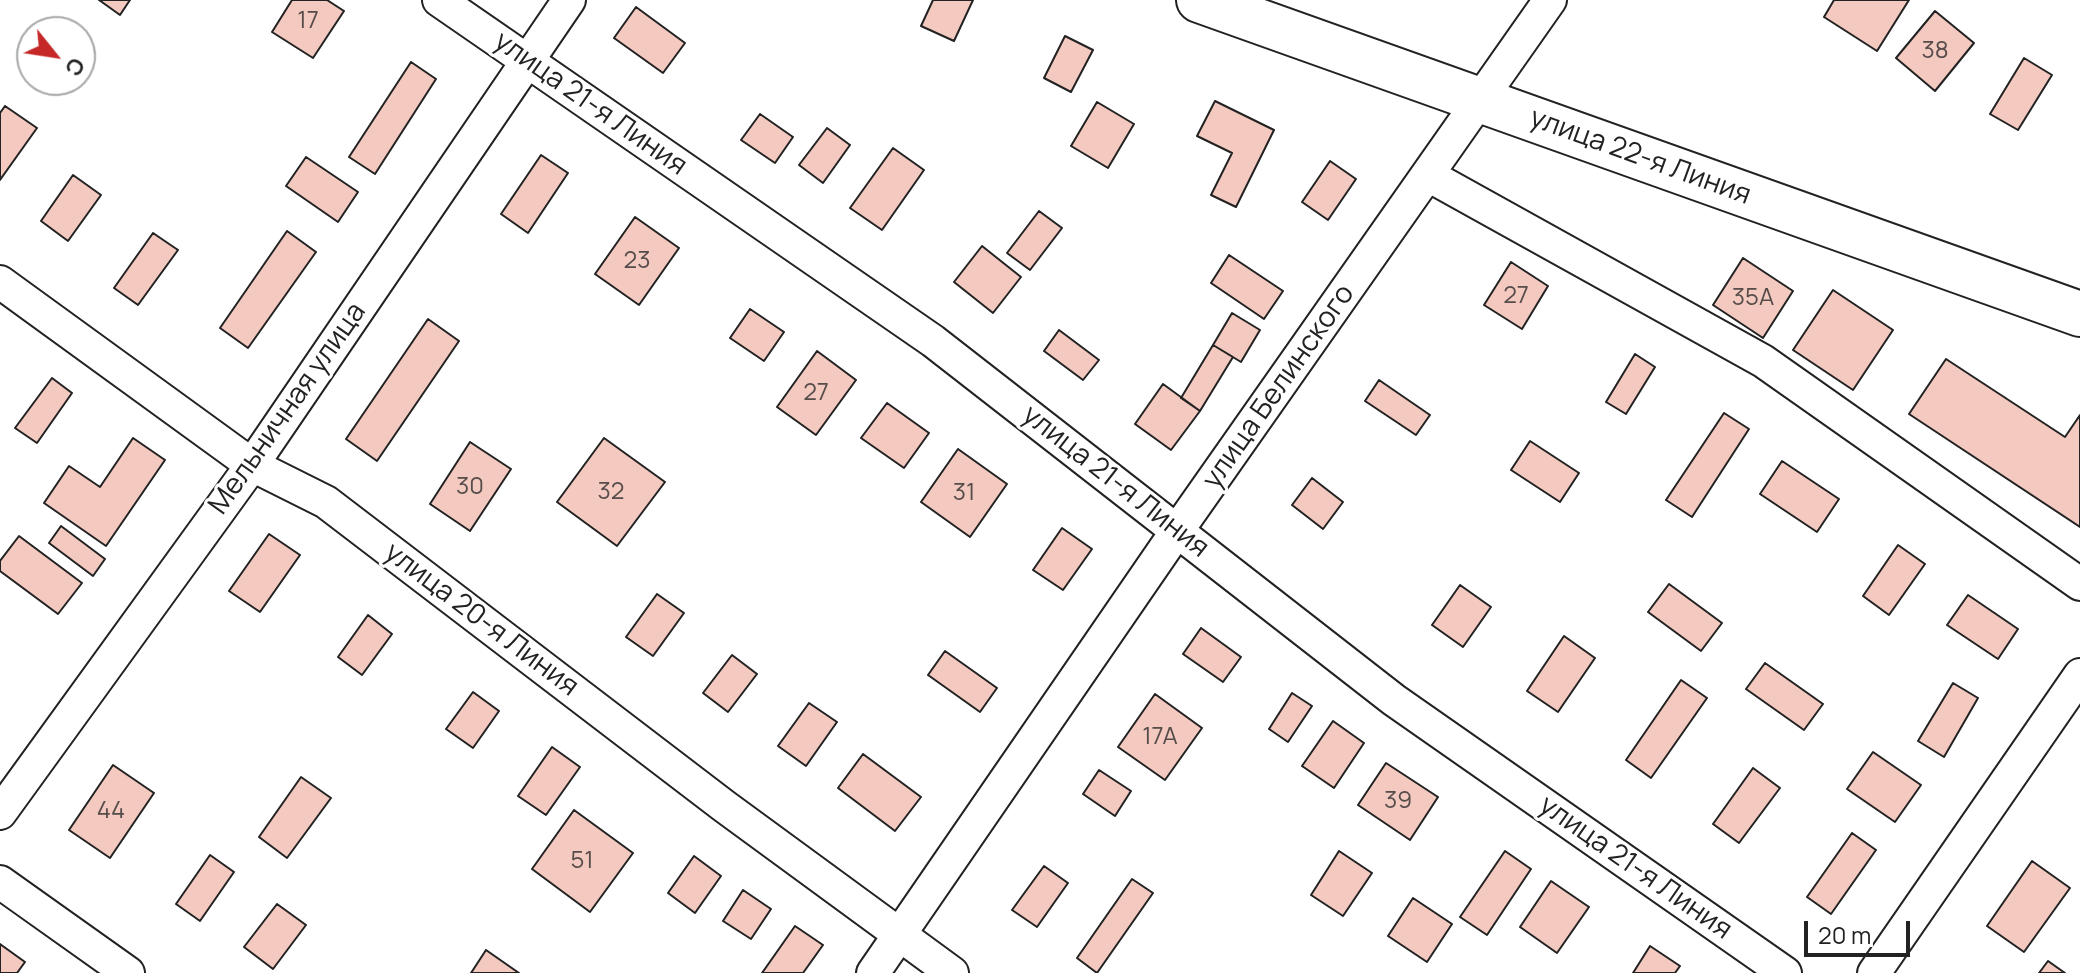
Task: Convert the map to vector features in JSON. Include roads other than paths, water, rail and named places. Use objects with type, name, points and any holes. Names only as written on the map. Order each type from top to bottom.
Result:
[{"type":"main road","name":"улица 22-я Линия","points":[[1199,0],[2080,314]]},
{"type":"street","name":"улица 21-я Линия","points":[[439,0],[933,341],[1394,700],[1785,973]]},
{"type":"street","name":"Мельничная улица","points":[[0,813],[252,465],[569,0]]},
{"type":"street","name":"улица Белинского","points":[[873,973],[1177,531],[1550,0]]},
{"type":"street","points":[[1428,175],[1763,361],[2080,584]]},
{"type":"street","name":"улица 20-я Линия","points":[[0,282],[252,465],[326,502],[724,806],[952,973]]},
{"type":"street","points":[[1874,973],[2080,675]]},
{"type":"street","points":[[0,882],[128,973]]}]
